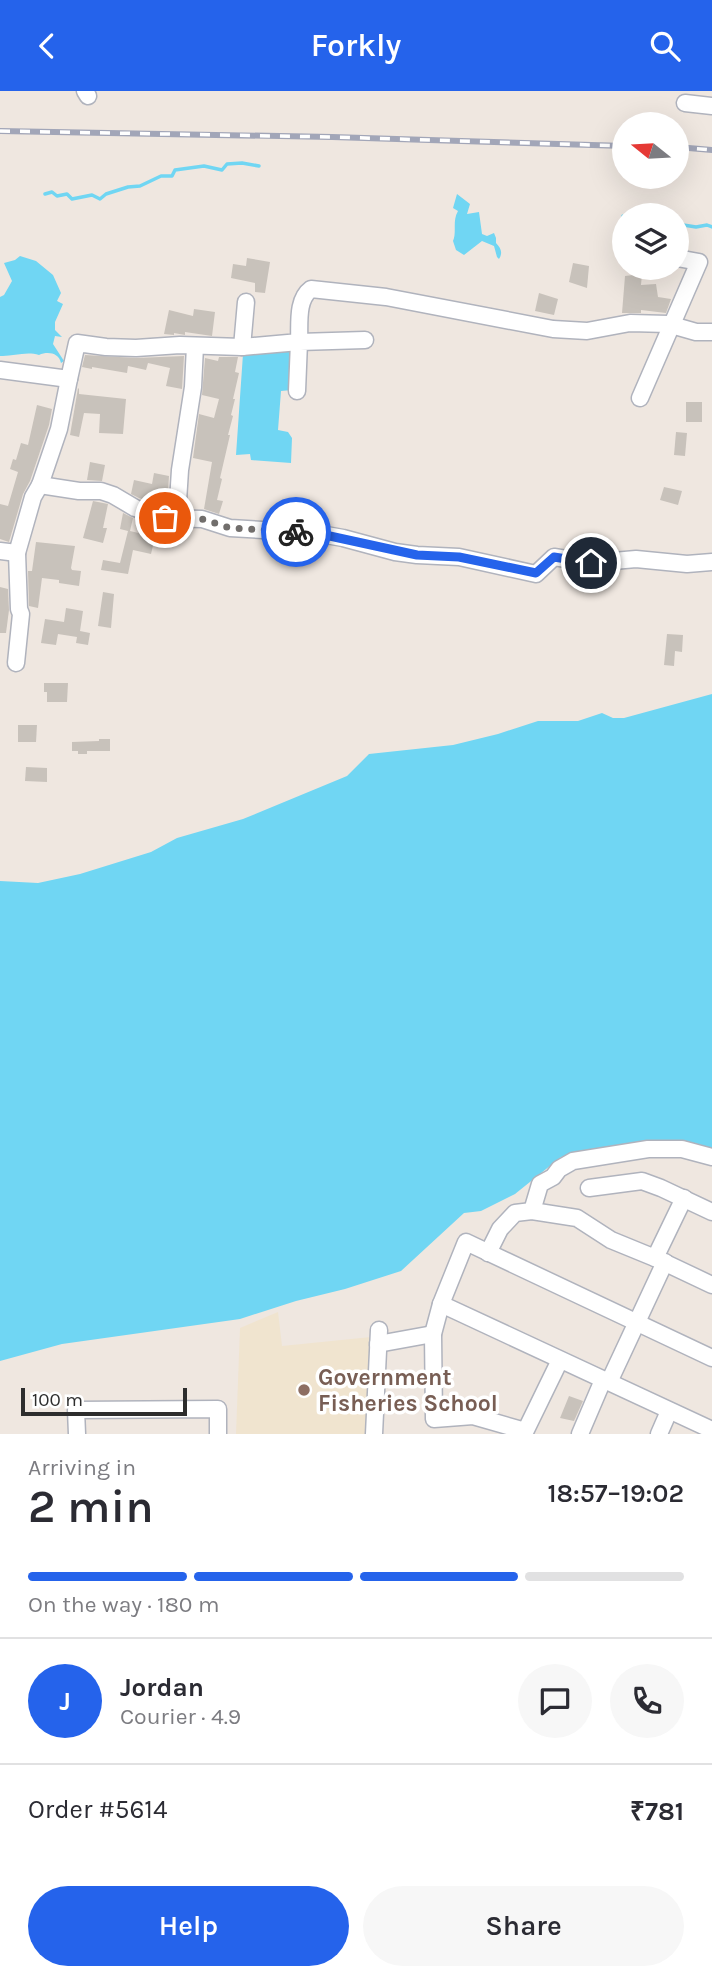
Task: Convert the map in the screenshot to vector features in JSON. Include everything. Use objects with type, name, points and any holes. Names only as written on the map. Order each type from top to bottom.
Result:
[{"type":"street","points":[[685,103],[712,106]]},
{"type":"street","points":[[640,398],[699,262],[689,260]]},
{"type":"street","points":[[297,391],[301,302],[304,294],[311,289],[386,297],[525,325],[587,331],[630,323],[671,325],[696,332],[712,332]]},
{"type":"street","points":[[242,347],[246,302]]},
{"type":"street","points":[[16,663],[21,614],[18,553],[33,497],[40,485],[59,429],[77,343],[126,348],[242,347],[365,339]]},
{"type":"street","points":[[177,517],[180,470],[193,387],[195,346]]},
{"type":"street","points":[[0,370],[69,379]]},
{"type":"street","points":[[40,485],[79,491],[101,491],[145,512],[165,518],[202,519],[230,528],[316,533],[395,552],[459,557],[536,573],[554,557],[591,563],[636,559],[687,564],[712,562]]},
{"type":"street","points":[[0,551],[18,553]]},
{"type":"street","points":[[532,1211],[541,1184],[573,1161],[657,1148],[682,1149],[712,1157]]},
{"type":"street","points":[[589,1188],[642,1181],[712,1212]]},
{"type":"street","points":[[580,1434],[637,1323],[684,1198]]},
{"type":"street","points":[[488,1253],[500,1229],[515,1213],[532,1211],[577,1219],[611,1240],[712,1285]]},
{"type":"street","points":[[560,1360],[524,1433],[473,1416],[434,1419],[433,1334],[441,1304],[466,1242],[712,1358]]},
{"type":"street","points":[[441,1304],[712,1430]]},
{"type":"street","points":[[374,1434],[378,1337],[433,1334]]},
{"type":"street","points":[[77,1434],[76,1410],[166,1409],[218,1409],[218,1434]]},
{"type":"street","points":[[659,1434],[669,1411]]},
{"type":"shaded area","name":"Government Fisheries School","points":[[278,1312],[282,1346],[371,1337],[370,1434],[236,1434],[240,1328]]},
{"type":"water","points":[[457,194],[470,204],[467,214],[479,212],[482,234],[487,236],[494,233],[501,251],[499,259],[494,246],[482,241],[464,255],[456,250],[453,241],[458,211],[453,208]]},
{"type":"water","points":[[20,256],[36,261],[53,275],[61,293],[57,301],[63,304],[55,322],[55,330],[62,337],[55,336],[53,344],[64,361],[61,363],[56,355],[49,353],[0,356],[0,297],[12,281],[4,263]]},
{"type":"water","points":[[293,351],[292,390],[281,391],[278,430],[288,432],[292,438],[291,463],[251,460],[250,454],[236,455],[243,354]]},
{"type":"water","points":[[712,694],[712,1151],[675,1141],[561,1157],[515,1194],[481,1211],[464,1213],[401,1271],[240,1319],[62,1344],[0,1361],[0,881],[38,883],[80,874],[151,852],[177,838],[243,819],[347,776],[369,754],[453,745],[538,721],[578,721],[602,713],[613,718],[624,718]]},
{"type":"building","points":[[247,258],[270,262],[265,293],[255,292],[255,283],[231,278],[233,264],[246,266]]},
{"type":"building","points":[[573,263],[589,266],[587,288],[569,282]]},
{"type":"building","points":[[625,280],[641,280],[641,285],[656,284],[658,297],[671,299],[666,313],[641,310],[641,313],[622,313]]},
{"type":"building","points":[[539,293],[558,299],[554,315],[535,311]]},
{"type":"building","points":[[194,309],[215,312],[212,336],[185,332],[185,335],[164,334],[169,310],[193,316]]},
{"type":"building","points":[[85,355],[136,358],[184,356],[182,389],[166,386],[170,368],[148,363],[146,370],[128,366],[127,373],[92,369],[82,367]]},
{"type":"building","points":[[219,357],[238,357],[235,372],[239,373],[233,399],[230,435],[220,478],[222,479],[217,500],[223,501],[219,514],[204,509],[212,462],[193,458],[199,414],[214,418],[219,399],[202,395],[205,358],[218,361]]},
{"type":"building","points":[[78,388],[79,394],[126,399],[123,434],[99,433],[100,414],[84,413],[79,437],[70,435]]},
{"type":"building","points":[[686,402],[702,402],[702,422],[686,422]]},
{"type":"building","points":[[37,405],[52,409],[49,425],[23,494],[9,542],[0,539],[0,504],[8,506],[18,472],[10,469],[21,443],[28,445]]},
{"type":"building","points":[[676,432],[687,433],[685,456],[674,455]]},
{"type":"building","points":[[90,462],[105,465],[102,481],[87,480]]},
{"type":"building","points":[[154,473],[169,476],[167,508],[131,494],[134,480],[152,484]]},
{"type":"building","points":[[664,487],[682,491],[678,505],[660,500]]},
{"type":"building","points":[[93,501],[108,504],[103,543],[83,538]]},
{"type":"building","points":[[123,513],[133,518],[130,531],[155,537],[151,554],[133,550],[128,574],[101,570],[103,560],[120,563],[128,531],[120,529]]},
{"type":"building","points":[[36,542],[75,546],[71,568],[81,571],[79,586],[42,578],[38,608],[29,606],[28,571],[32,571]]},
{"type":"building","points":[[0,587],[8,589],[6,633],[0,633]]},
{"type":"building","points":[[103,592],[114,594],[111,628],[98,626]]},
{"type":"building","points":[[66,608],[83,611],[80,631],[90,633],[88,645],[76,643],[77,637],[58,634],[56,645],[41,643],[45,619],[64,622]]},
{"type":"building","points":[[667,634],[683,635],[682,652],[675,651],[674,666],[664,665]]},
{"type":"building","points":[[44,683],[68,683],[67,702],[47,702]]},
{"type":"building","points":[[18,725],[37,725],[36,742],[18,742]]},
{"type":"building","points":[[110,739],[110,751],[87,751],[87,754],[78,754],[78,751],[72,751],[72,742]]},
{"type":"building","points":[[26,767],[47,768],[47,782],[25,781]]},
{"type":"building","points":[[569,1396],[583,1401],[574,1421],[560,1418]]},
{"type":"waterway","points":[[45,194],[67,194],[72,199],[92,195],[100,199],[106,194],[140,186],[161,176],[172,176],[175,170],[204,166],[222,170],[227,164],[242,163],[259,166]]},
{"type":"waterway","points":[[689,226],[712,227]]},
{"type":"railway","points":[[0,131],[612,146]]},
{"type":"railway","points":[[690,148],[712,150]]},
{"type":"way so far","points":[[165,518],[202,519],[230,528],[296,532]]},
{"type":"place","name":"Government Fisheries School","points":[[304,1390]]},
{"type":"route","points":[[296,532],[343,538],[395,552],[459,557],[536,573],[554,557],[591,563]]}]
